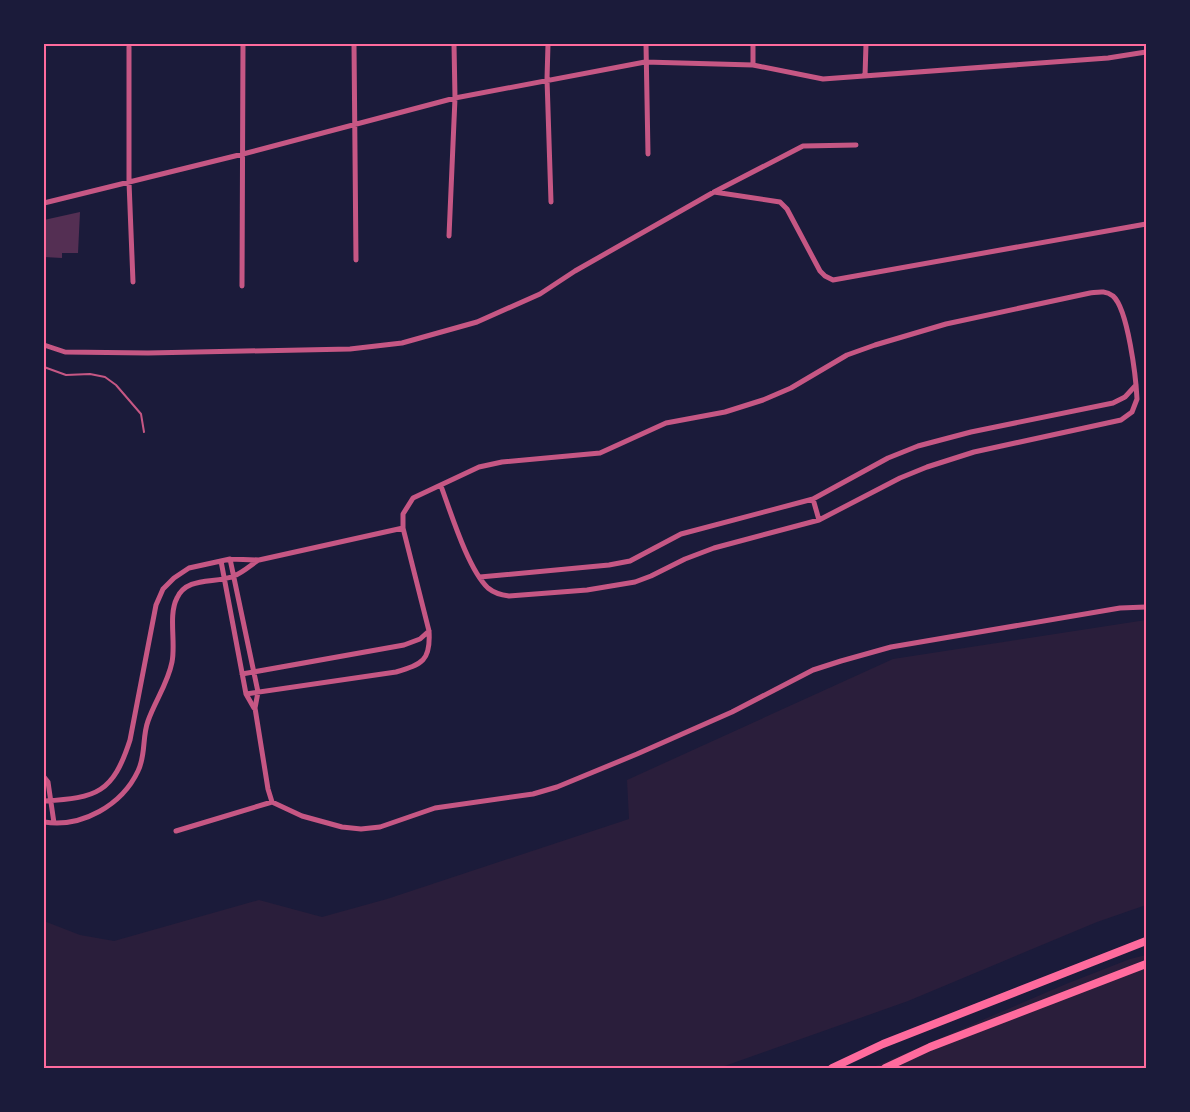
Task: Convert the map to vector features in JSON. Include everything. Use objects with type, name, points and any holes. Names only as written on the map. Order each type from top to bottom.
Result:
[{"type":"highway","points":[[832,1068],[883,1044],[1146,941]]},
{"type":"highway","points":[[885,1068],[930,1047],[1146,964]]},
{"type":"street","points":[[242,286],[243,44]]},
{"type":"street","points":[[354,44],[356,261]]},
{"type":"street","points":[[449,236],[454,44]]},
{"type":"street","points":[[549,44],[547,79],[550,202]]},
{"type":"street","points":[[646,44],[648,154]]},
{"type":"street","points":[[753,44],[753,65]]},
{"type":"street","points":[[865,76],[866,44]]},
{"type":"street","points":[[129,46],[129,182],[133,282]]},
{"type":"street","points":[[44,203],[243,154],[454,98],[645,62],[753,65],[823,79],[1108,58],[1146,52]]},
{"type":"street","points":[[44,345],[66,352],[138,353],[350,349],[402,343],[477,322],[540,294],[575,271],[714,192],[803,146],[856,145]]},
{"type":"street","points":[[714,192],[780,202],[787,209],[820,271],[833,280],[1146,224]]},
{"type":"street","points":[[246,693],[396,672],[425,660],[430,646],[429,631],[403,528],[403,514],[413,498],[479,467],[502,462],[600,453],[666,423],[725,412],[763,399],[791,388],[847,355],[946,324],[1090,292],[1104,291],[1113,296],[1124,315],[1137,399],[1132,412],[1121,420],[974,452],[900,478],[819,520],[714,549],[685,559],[651,576],[618,586],[509,596],[497,594],[488,588],[473,567],[441,486]]},
{"type":"street","points":[[480,577],[630,561],[681,534],[813,499],[888,458],[918,446],[982,430],[1113,403],[1125,397],[1136,385]]},
{"type":"street","points":[[813,499],[819,520]]},
{"type":"street","points":[[44,801],[88,796],[101,790],[115,778],[130,740],[156,605],[163,589],[174,578],[189,568],[221,561],[259,560],[403,528]]},
{"type":"street","points":[[230,560],[258,692],[255,708],[272,802]]},
{"type":"street","points":[[44,822],[72,821],[94,814],[110,806],[126,790],[139,770],[145,747],[146,725],[165,684],[172,662],[173,613],[176,599],[183,589],[195,583],[235,576],[259,560]]},
{"type":"street","points":[[221,561],[246,693],[255,708]]},
{"type":"street","points":[[176,831],[272,802],[302,816],[342,827],[361,829],[380,826],[435,808],[533,794],[557,787],[637,754],[732,712],[813,670],[841,661],[891,647],[1120,608],[1146,607]]},
{"type":"street","points":[[242,674],[404,645],[420,639],[429,631]]},
{"type":"street","points":[[44,777],[48,782],[54,823]]},
{"type":"lane","points":[[44,368],[66,375],[105,376],[141,414],[144,432]]},
{"type":"shaded area","points":[[1146,620],[1146,905],[1097,922],[908,1001],[719,1068],[44,1068],[44,921],[80,935],[114,941],[259,900],[322,917],[387,899],[629,819],[627,780],[893,659]]},
{"type":"shaded area","points":[[1146,955],[1146,1068],[871,1068],[1066,984]]},
{"type":"building","points":[[80,212],[78,253],[62,253],[62,258],[44,257],[44,220]]}]
